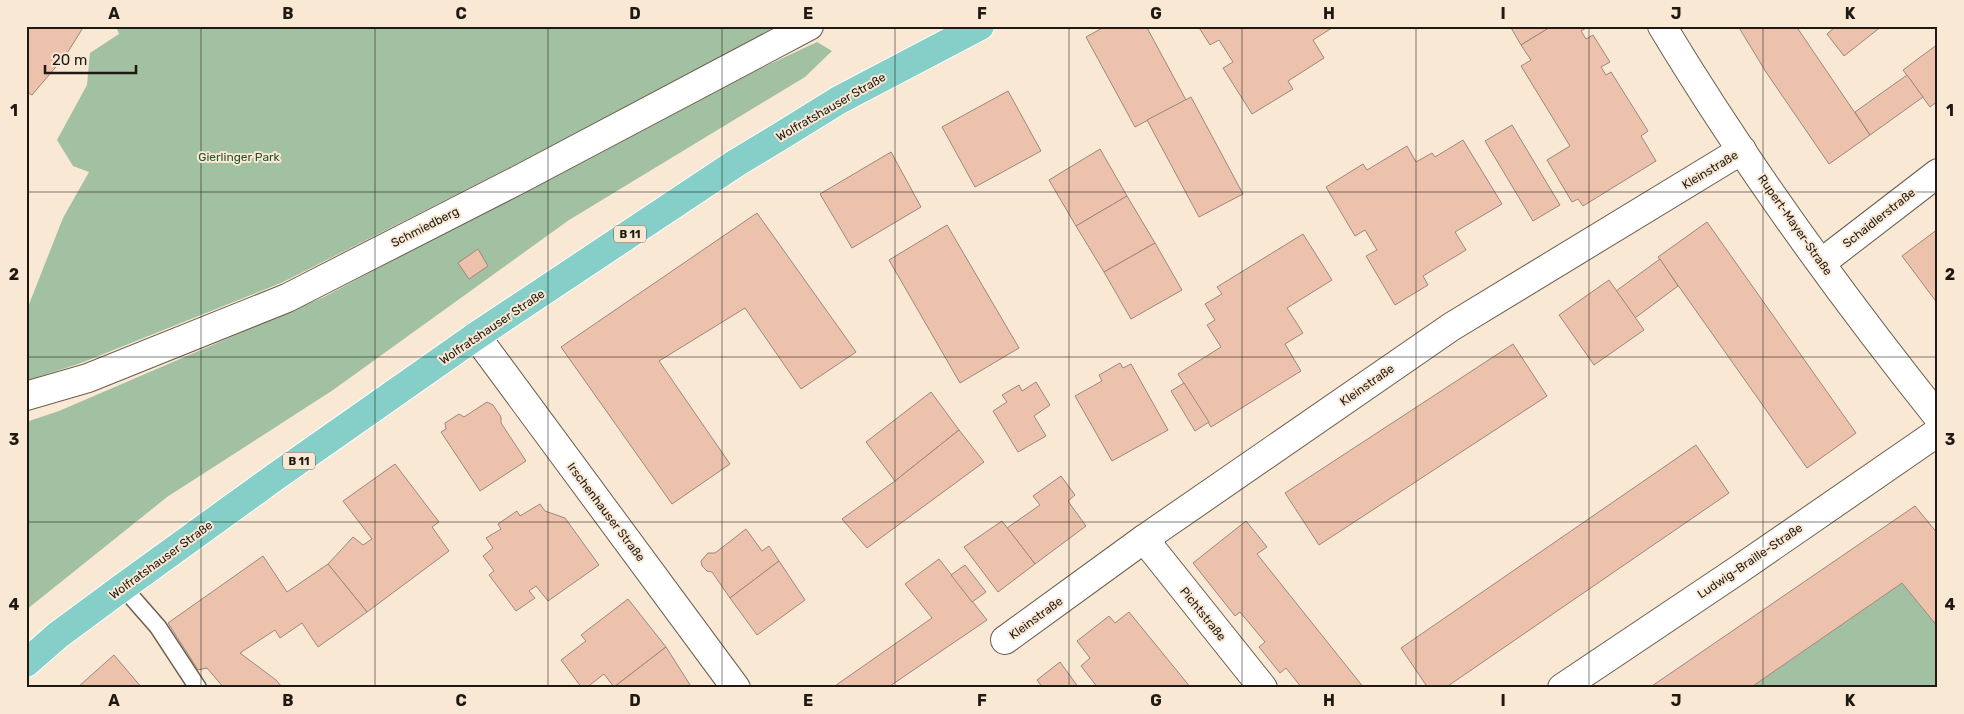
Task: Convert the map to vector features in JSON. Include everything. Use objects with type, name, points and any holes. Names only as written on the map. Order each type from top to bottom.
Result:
[{"type":"main road","name":"Wolfratshauser Straße","points":[[26,663],[58,635],[123,587],[275,477],[476,336],[768,144],[839,100],[977,27]]},
{"type":"street","name":"Schmiedberg","points":[[26,396],[88,378],[287,298],[518,180],[802,28],[809,26]]},
{"type":"street","name":"Rupert-Mayer-Straße","points":[[1662,26],[1742,150],[1821,263],[1938,417]]},
{"type":"street","name":"Kleinstraße","points":[[1005,640],[1144,539],[1451,326],[1742,150]]},
{"type":"street","name":"Schaidlerstraße","points":[[1821,263],[1938,173]]},
{"type":"street","name":"Irschenhauser Straße","points":[[476,336],[736,688]]},
{"type":"street","name":"Ludwig-Braille-Straße","points":[[1562,688],[1744,566],[1938,432]]},
{"type":"street","name":"Pichtstraße","points":[[1144,539],[1263,688]]},
{"type":"lane","points":[[123,587],[158,626],[198,688]]},
{"type":"green space","name":"Gierlinger Park","points":[[116,26],[780,26],[511,167],[281,283],[81,363],[26,381],[26,312],[63,218],[89,172],[73,166],[57,140],[87,85],[90,53],[119,34]]},
{"type":"green space","points":[[817,42],[832,51],[805,77],[569,220],[333,390],[167,497],[26,610],[26,422],[59,411],[324,297],[695,99]]},
{"type":"green space","points":[[1902,583],[1938,627],[1938,688],[1750,688]]},
{"type":"building","points":[[26,26],[84,26],[66,55],[32,95],[26,92]]},
{"type":"building","points":[[1106,26],[1146,26],[1186,100],[1135,127],[1086,37]]},
{"type":"building","points":[[1198,26],[1335,26],[1313,40],[1324,58],[1288,81],[1293,89],[1252,114],[1223,68],[1233,62],[1219,40],[1210,45]]},
{"type":"building","points":[[1510,26],[1552,26],[1521,45]]},
{"type":"building","points":[[1552,26],[1588,26],[1581,31],[1586,39],[1593,35],[1610,62],[1601,67],[1606,75],[1611,72],[1648,131],[1641,136],[1656,161],[1583,206],[1578,199],[1572,202],[1547,160],[1570,146],[1521,66],[1531,60],[1521,45]]},
{"type":"building","points":[[1738,26],[1796,26],[1870,135],[1829,164],[1766,72]]},
{"type":"building","points":[[1836,26],[1882,26],[1844,56],[1827,34]]},
{"type":"building","points":[[1938,44],[1938,101],[1930,107],[1903,70]]},
{"type":"building","points":[[1907,75],[1923,97],[1870,135],[1855,112]]},
{"type":"building","points":[[1008,91],[1041,151],[975,187],[942,127]]},
{"type":"building","points":[[1191,97],[1243,194],[1199,217],[1147,120]]},
{"type":"building","points":[[1512,125],[1560,205],[1533,221],[1485,141]]},
{"type":"building","points":[[1463,140],[1502,204],[1455,232],[1466,250],[1423,276],[1428,285],[1395,305],[1366,256],[1377,250],[1365,230],[1355,236],[1326,187],[1363,164],[1367,170],[1407,146],[1416,162],[1432,153],[1435,157]]},
{"type":"building","points":[[1100,149],[1127,196],[1076,226],[1049,180]]},
{"type":"building","points":[[891,152],[921,207],[852,248],[820,194]]},
{"type":"building","points":[[1127,196],[1155,243],[1104,272],[1076,226]]},
{"type":"building","points":[[757,213],[856,352],[801,389],[745,308],[659,361],[730,464],[672,504],[561,347]]},
{"type":"building","points":[[1707,222],[1856,433],[1807,468],[1658,257]]},
{"type":"building","points":[[947,225],[1019,348],[960,383],[889,260]]},
{"type":"building","points":[[1938,229],[1938,304],[1902,256]]},
{"type":"building","points":[[1303,234],[1332,280],[1287,308],[1303,333],[1285,344],[1301,371],[1211,427],[1178,374],[1221,347],[1207,325],[1215,320],[1205,304],[1222,294],[1217,287]]},
{"type":"building","points":[[1155,243],[1182,290],[1131,319],[1104,272]]},
{"type":"building","points":[[478,249],[488,266],[469,279],[458,263]]},
{"type":"building","points":[[1660,259],[1678,286],[1635,318],[1616,291]]},
{"type":"building","points":[[1609,280],[1644,330],[1594,365],[1559,315]]},
{"type":"building","points":[[1513,344],[1547,396],[1319,545],[1285,493]]},
{"type":"building","points":[[1120,363],[1123,368],[1131,364],[1168,430],[1112,461],[1075,396],[1102,381],[1099,375]]},
{"type":"building","points":[[1036,382],[1050,405],[1034,416],[1046,436],[1018,452],[993,411],[1007,402],[1002,395],[1019,385],[1022,391]]},
{"type":"building","points":[[1184,383],[1209,422],[1195,431],[1171,391]]},
{"type":"building","points":[[931,392],[959,430],[895,481],[866,442]]},
{"type":"building","points":[[487,402],[493,405],[501,417],[501,423],[526,461],[480,491],[441,432],[446,429],[445,423],[459,414],[464,417]]},
{"type":"building","points":[[959,430],[984,462],[867,548],[842,519],[895,481]]},
{"type":"building","points":[[1696,445],[1729,493],[1445,688],[1428,688],[1401,648]]},
{"type":"building","points":[[395,464],[439,522],[432,527],[449,551],[367,612],[328,564],[353,537],[363,545],[372,539],[343,501]]},
{"type":"building","points":[[1061,476],[1075,495],[1068,501],[1086,526],[1035,564],[1007,528],[1040,505],[1033,496]]},
{"type":"building","points":[[540,504],[545,511],[565,518],[599,565],[548,601],[536,586],[529,591],[535,598],[516,611],[489,575],[494,571],[483,556],[493,548],[486,538],[501,529],[498,524],[517,511],[520,516]]},
{"type":"building","points":[[1915,506],[1938,534],[1938,627],[1902,583],[1750,688],[1649,688]]},
{"type":"building","points":[[1002,521],[1035,564],[998,592],[964,547]]},
{"type":"building","points":[[1246,521],[1267,547],[1257,554],[1364,688],[1302,688],[1286,668],[1280,673],[1259,647],[1265,642],[1240,612],[1235,616],[1193,563]]},
{"type":"building","points":[[746,529],[762,551],[769,546],[779,561],[730,598],[712,572],[707,571],[702,566],[701,561],[708,553],[715,553]]},
{"type":"building","points":[[263,556],[287,592],[328,564],[367,612],[318,647],[302,623],[280,638],[275,630],[240,653],[276,680],[283,688],[224,688],[207,668],[198,670],[168,623]]},
{"type":"building","points":[[939,559],[987,620],[887,688],[832,688],[932,618],[905,584]]},
{"type":"building","points":[[779,561],[805,600],[757,635],[730,598]]},
{"type":"building","points":[[965,565],[986,592],[972,602],[951,575]]},
{"type":"building","points":[[628,599],[666,647],[614,687],[604,674],[586,688],[582,688],[561,660],[586,641],[581,635]]},
{"type":"building","points":[[1129,612],[1191,688],[1113,688],[1110,685],[1107,688],[1098,688],[1081,666],[1090,658],[1077,641],[1109,616],[1115,623]]},
{"type":"building","points":[[666,647],[692,688],[614,688],[614,687]]},
{"type":"building","points":[[114,655],[142,688],[77,688],[87,679]]},
{"type":"building","points":[[1060,662],[1079,688],[1043,688],[1037,680]]}]
